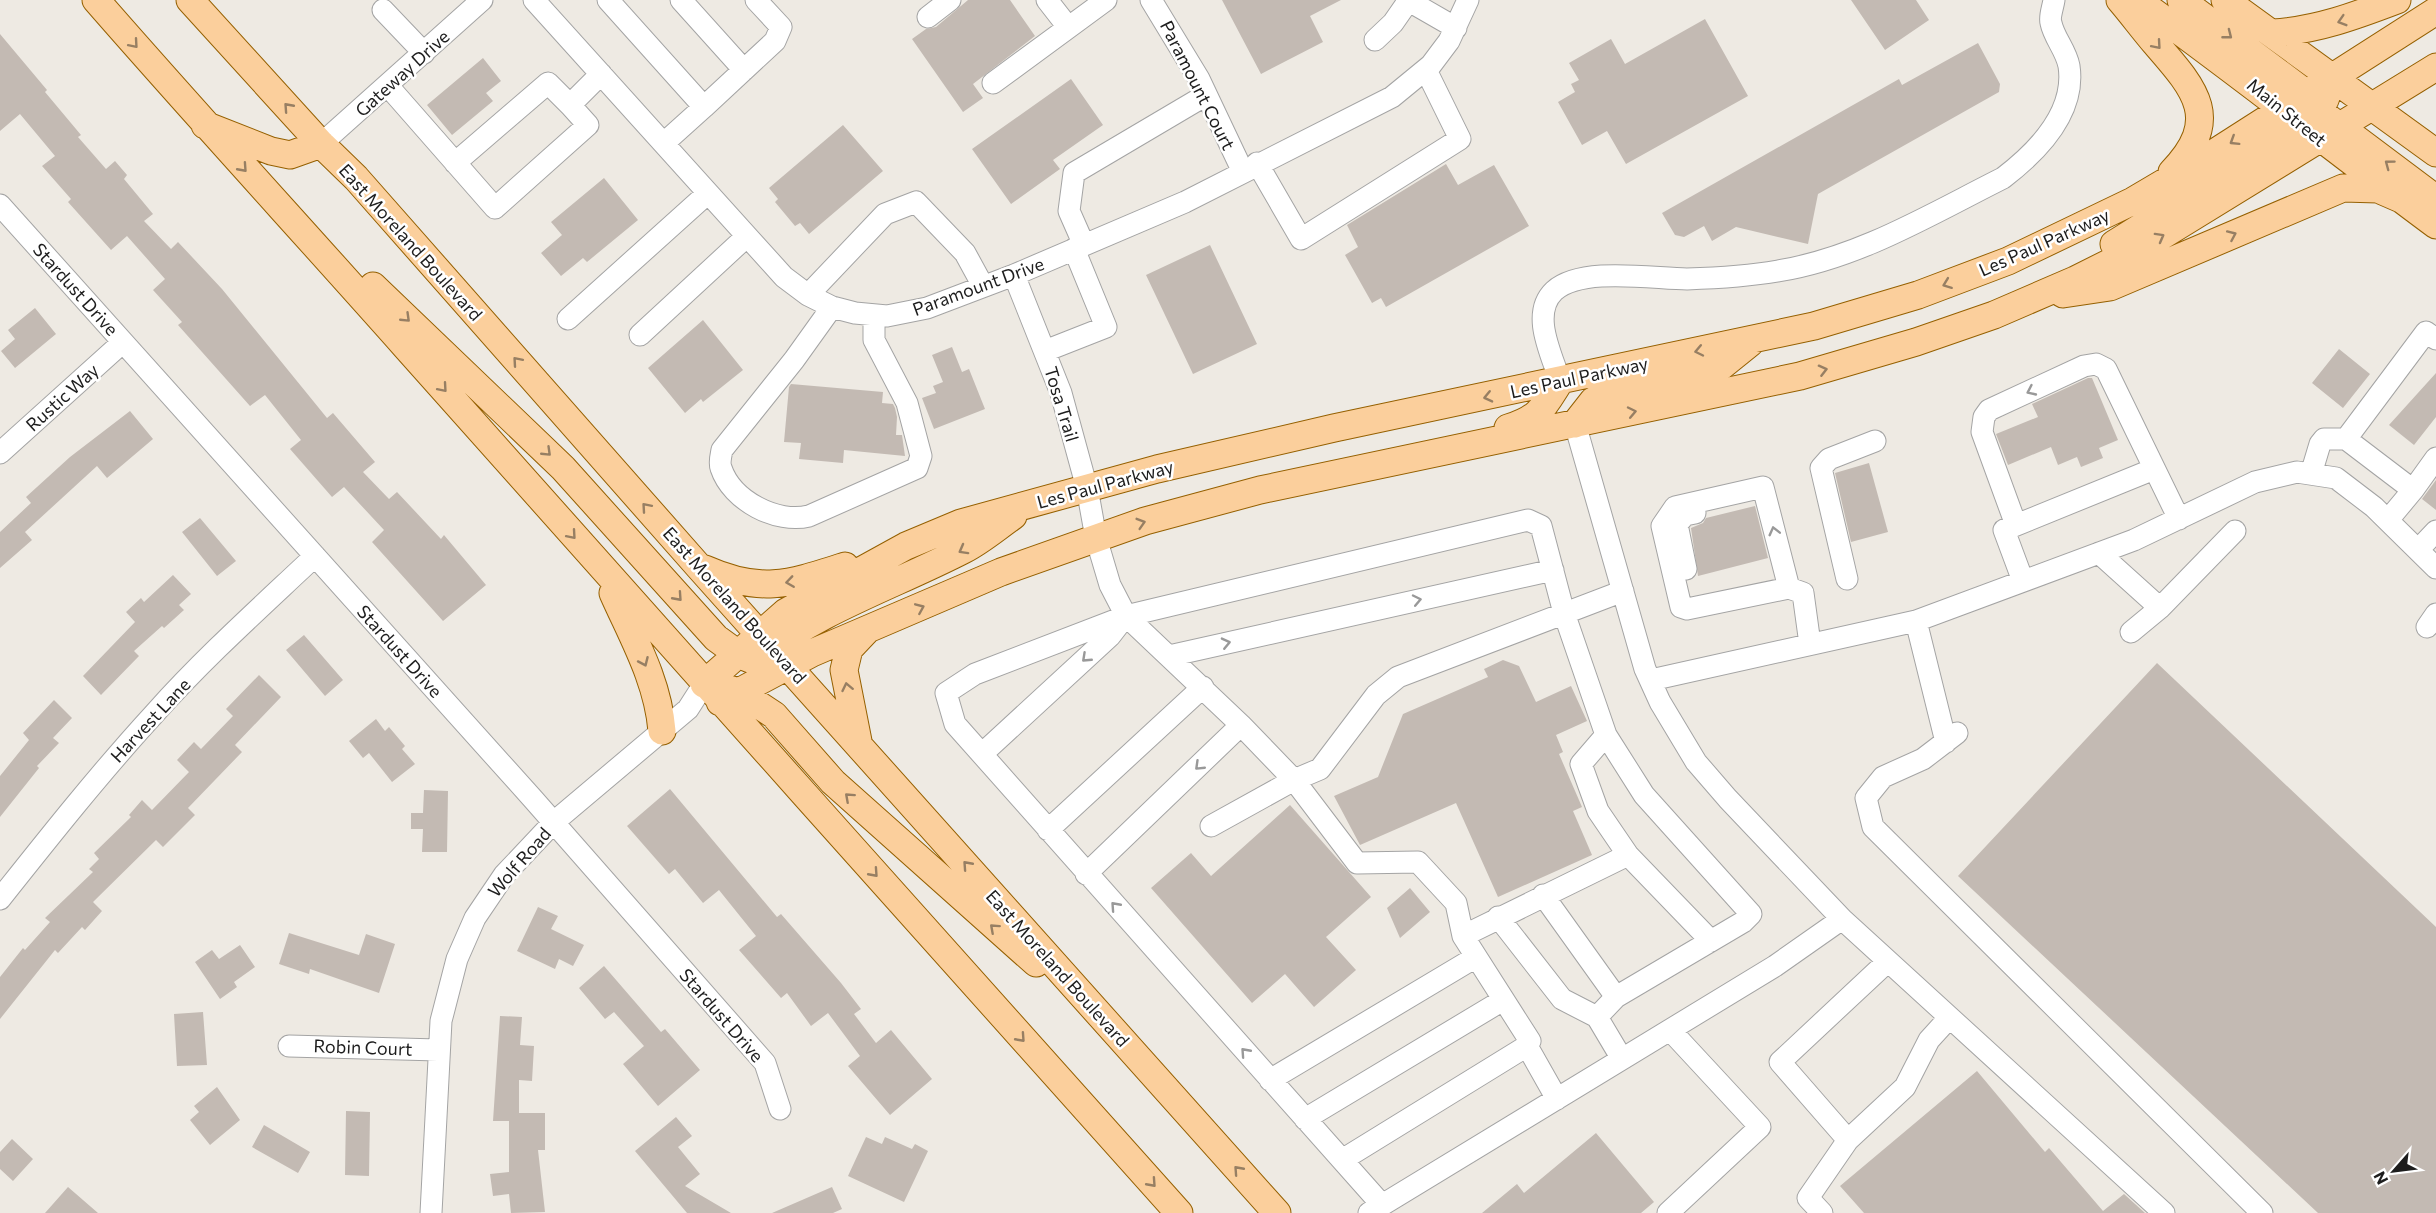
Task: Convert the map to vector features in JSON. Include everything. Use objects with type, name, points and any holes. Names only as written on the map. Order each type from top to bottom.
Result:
[{"type":"main road","points":[[96,0],[603,570],[722,692],[1179,1213]]},
{"type":"main road","name":"East Moreland Boulevard","points":[[190,0],[321,144],[356,178],[699,567],[763,652],[859,744],[1277,1213]]},
{"type":"main road","points":[[2120,0],[2183,76],[2200,107],[2199,133],[2194,145],[2156,188]]},
{"type":"main road","name":"Main Street","points":[[2137,0],[2253,84],[2316,111],[2370,108],[2436,153]]},
{"type":"main road","points":[[2181,0],[2316,111],[2436,200]]},
{"type":"main road","name":"Main Street","points":[[2226,0],[2273,33],[2316,111],[2401,199],[2436,225]]},
{"type":"main road","points":[[2273,33],[2298,32],[2343,21],[2397,0]]},
{"type":"main road","name":"Les Paul Parkway","points":[[722,692],[763,652],[866,631],[1002,572],[1096,538],[1260,490],[1846,364],[1950,331],[2046,293],[2155,240],[2436,11]]},
{"type":"main road","name":"Les Paul Parkway","points":[[722,692],[763,652],[786,612],[906,546],[961,523],[1157,469],[1334,428],[1755,339],[1859,314],[2007,261],[2100,218],[2156,188],[2316,111],[2370,108],[2436,67]]},
{"type":"main road","points":[[204,124],[271,151],[290,155],[321,144]]},
{"type":"main road","points":[[2046,293],[2110,287],[2343,188],[2378,189],[2401,199]]},
{"type":"main road","points":[[311,243],[363,277],[555,460],[706,628],[763,652],[825,616],[966,549],[1029,505]]},
{"type":"main road","points":[[1575,424],[1593,401],[1608,393],[1719,368],[1755,339]]},
{"type":"main road","points":[[1334,475],[1374,454],[1504,429],[1528,422],[1540,414],[1560,381]]},
{"type":"main road","points":[[699,567],[728,579],[751,585],[772,585],[801,581],[906,546]]},
{"type":"main road","points":[[603,570],[654,684],[660,705],[662,731]]},
{"type":"main road","points":[[859,744],[844,670],[849,649],[866,631]]},
{"type":"main road","points":[[722,692],[774,715],[833,782],[1020,951],[1089,1004]]},
{"type":"street","name":"Gateway Drive","points":[[321,144],[482,0]]},
{"type":"street","name":"Paramount Drive","points":[[534,0],[664,143],[765,259],[808,295],[832,307],[874,315],[899,314],[927,308],[1014,275],[1185,202],[1392,97],[1426,70],[1456,28],[1468,0]]},
{"type":"street","points":[[608,0],[704,107]]},
{"type":"street","points":[[681,0],[744,70]]},
{"type":"street","points":[[664,143],[775,41],[781,27],[756,0]]},
{"type":"street","points":[[928,17],[951,0]]},
{"type":"street","points":[[1047,0],[1068,27]]},
{"type":"street","points":[[993,83],[1106,0]]},
{"type":"street","name":"Paramount Court","points":[[1151,0],[1176,38],[1206,95],[1250,168],[1301,239],[1461,139],[1426,70]]},
{"type":"street","points":[[1375,40],[1393,24],[1409,0],[1456,28]]},
{"type":"street","points":[[1560,381],[1544,330],[1544,307],[1555,290],[1580,280],[1614,275],[1686,279],[1778,272],[1875,243],[2003,178],[2022,163],[2057,123],[2068,95],[2069,67],[2063,47],[2050,22],[2054,0]]},
{"type":"street","points":[[383,10],[424,52]]},
{"type":"street","points":[[570,105],[601,74]]},
{"type":"street","points":[[388,86],[455,163],[495,208],[588,124],[548,83],[455,163]]},
{"type":"street","points":[[1046,351],[1106,327],[1069,211],[1074,173],[1206,95]]},
{"type":"street","points":[[568,319],[708,193]]},
{"type":"street","points":[[808,295],[885,214],[916,202],[966,253],[983,286]]},
{"type":"street","name":"Stardust Drive","points":[[0,205],[554,822],[765,1063],[780,1109]]},
{"type":"street","points":[[640,334],[746,237]]},
{"type":"street","name":"Tosa Trail","points":[[1014,275],[1061,393],[1087,488],[1096,538],[1110,585],[1126,616],[1203,687],[1294,780],[1357,863],[1418,862],[1456,903],[1462,936]]},
{"type":"street","points":[[832,307],[794,360],[722,450],[720,466],[729,482],[753,506],[777,517],[794,520],[809,516],[916,468],[921,456],[907,403],[874,340],[874,315]]},
{"type":"street","points":[[2346,440],[2426,332],[2436,339]]},
{"type":"street","name":"Rustic Way","points":[[0,453],[123,342]]},
{"type":"street","points":[[2016,525],[1982,432],[1984,417],[1989,410],[2084,366],[2096,364],[2106,369],[2179,519]]},
{"type":"street","points":[[1575,424],[1651,680],[1660,702],[1696,762],[1728,799],[1868,945],[2164,1213]]},
{"type":"street","points":[[2311,474],[2320,444],[2324,439],[2346,440],[2413,490]]},
{"type":"street","points":[[1847,579],[1821,468],[1829,459],[1875,441]]},
{"type":"street","points":[[2388,520],[2436,458]]},
{"type":"street","points":[[2023,581],[2004,530],[2154,469]]},
{"type":"street","points":[[1651,680],[1916,621],[2099,553],[2179,519],[2255,482],[2297,472],[2336,478],[2388,520],[2436,568]]},
{"type":"street","points":[[1789,588],[1766,499],[1685,515],[1677,524],[1690,609],[1789,588],[1803,593],[1810,644]]},
{"type":"street","points":[[1597,1017],[1616,997],[1743,922],[1751,914],[1644,795],[1606,735],[1564,613],[1541,526],[1528,520],[1126,616],[975,674],[946,693],[955,724],[1342,1160],[1375,1209],[1775,966],[1842,919]]},
{"type":"street","points":[[2131,632],[2160,608],[2235,531]]},
{"type":"street","points":[[2418,550],[2436,531]]},
{"type":"street","points":[[2099,553],[2160,608]]},
{"type":"street","name":"Harvest Lane","points":[[0,899],[85,791],[156,711],[236,630],[315,556]]},
{"type":"street","points":[[1169,656],[1553,570]]},
{"type":"street","points":[[1211,826],[1294,780],[1320,769],[1376,695],[1398,677],[1623,591]]},
{"type":"street","points":[[983,753],[1110,636],[1126,616]]},
{"type":"street","points":[[1916,621],[1952,737],[1923,759],[1883,777],[1866,798],[1873,827],[2262,1213]]},
{"type":"street","points":[[1047,830],[1203,687]]},
{"type":"street","name":"Wolf Road","points":[[430,1213],[438,1050],[449,984],[456,959],[475,918],[504,875],[554,822],[688,709],[722,692]]},
{"type":"street","points":[[1086,874],[1241,725]]},
{"type":"street","points":[[1606,735],[1581,764],[1598,811],[1628,855],[1711,941]]},
{"type":"street","points":[[1342,1160],[1527,1046],[1530,1041],[1462,936],[1628,855]]},
{"type":"street","points":[[1543,895],[1616,997]]},
{"type":"street","points":[[1498,917],[1562,999],[1597,1017],[1622,1059]]},
{"type":"street","points":[[1270,1080],[1476,957]]},
{"type":"street","points":[[1848,1140],[1780,1062],[1887,962]]},
{"type":"street","points":[[1305,1119],[1503,1000]]},
{"type":"street","points":[[1821,1213],[1808,1198],[1848,1140],[1905,1087],[1929,1040],[1949,1018]]},
{"type":"street","points":[[1668,1213],[1760,1127],[1670,1030]]},
{"type":"street","name":"Robin Court","points":[[289,1046],[438,1050]]},
{"type":"street","points":[[1527,1046],[1557,1099]]},
{"type":"building","points":[[968,0],[1010,0],[1035,36],[973,84],[983,98],[963,112],[912,39],[926,29],[936,27]]},
{"type":"building","points":[[1222,0],[1341,0],[1310,16],[1323,42],[1261,74]]},
{"type":"building","points":[[1851,0],[1916,0],[1929,20],[1885,50]]},
{"type":"building","points":[[1705,19],[1748,96],[1626,164],[1607,131],[1582,145],[1558,102],[1575,92],[1571,84],[1579,80],[1569,63],[1611,39],[1625,64]]},
{"type":"building","points":[[0,34],[47,90],[45,92],[81,135],[78,137],[106,169],[115,161],[127,175],[124,179],[153,214],[144,221],[171,249],[178,242],[222,289],[327,418],[333,413],[375,462],[363,472],[389,499],[397,492],[441,539],[444,535],[486,585],[443,621],[372,542],[384,530],[344,487],[332,497],[290,449],[301,440],[265,395],[250,406],[178,325],[182,322],[153,290],[165,279],[127,236],[111,250],[68,202],[71,199],[42,166],[55,156],[20,114],[0,131]]},
{"type":"building","points":[[1978,43],[2000,84],[1999,92],[1818,194],[1808,244],[1736,227],[1712,241],[1704,226],[1684,237],[1675,235],[1662,213],[1899,79],[1902,85]]},
{"type":"building","points":[[483,58],[501,81],[486,93],[493,101],[452,135],[427,105]]},
{"type":"building","points":[[1071,79],[1103,125],[1053,160],[1060,169],[1011,204],[972,149]]},
{"type":"building","points":[[843,125],[883,171],[809,234],[800,223],[795,226],[775,202],[778,199],[769,188]]},
{"type":"building","points":[[1446,164],[1458,185],[1494,165],[1529,226],[1386,307],[1381,298],[1372,303],[1345,255],[1358,247],[1347,225]]},
{"type":"building","points":[[604,178],[638,220],[587,262],[583,258],[561,276],[541,253],[562,235],[551,222]]},
{"type":"building","points":[[1210,245],[1257,344],[1193,374],[1146,275]]},
{"type":"building","points":[[35,308],[56,334],[15,368],[1,351],[15,339],[8,330]]},
{"type":"building","points":[[703,320],[743,370],[703,402],[701,399],[685,413],[648,368]]},
{"type":"building","points":[[952,347],[962,372],[969,369],[985,409],[934,429],[922,398],[936,393],[933,386],[943,382],[932,355]]},
{"type":"building","points":[[2339,349],[2370,374],[2343,408],[2312,383]]},
{"type":"building","points":[[2436,373],[2436,417],[2414,445],[2389,425]]},
{"type":"building","points":[[2092,378],[2118,440],[2099,448],[2103,458],[2081,467],[2077,457],[2058,465],[2051,447],[2008,465],[1996,434],[2038,417],[2032,404]]},
{"type":"building","points":[[791,384],[883,392],[882,403],[893,404],[895,408],[896,435],[902,435],[905,456],[844,450],[843,463],[799,459],[801,443],[784,442]]},
{"type":"building","points":[[130,411],[153,439],[107,478],[97,466],[25,532],[32,540],[0,568],[0,532],[31,503],[26,497],[70,457]]},
{"type":"building","points":[[1869,463],[1888,532],[1851,542],[1835,473]]},
{"type":"building","points":[[2436,480],[2436,510],[2422,499]]},
{"type":"building","points":[[1755,506],[1768,558],[1698,576],[1691,528],[1703,523],[1706,518]]},
{"type":"building","points":[[200,518],[236,561],[217,576],[182,532]]},
{"type":"building","points":[[173,575],[191,594],[179,605],[184,610],[134,651],[139,656],[101,695],[83,676],[135,622],[126,612],[141,598],[144,602]]},
{"type":"building","points":[[304,635],[343,680],[325,696],[286,650]]},
{"type":"building","points":[[1503,660],[1519,666],[1536,702],[1571,686],[1587,721],[1556,735],[1563,752],[1559,754],[1582,807],[1573,811],[1592,855],[1498,897],[1456,803],[1360,845],[1334,796],[1378,777],[1403,714],[1488,677],[1484,669]]},
{"type":"building","points":[[2157,663],[2436,927],[2436,1213],[2318,1213],[1958,876]]},
{"type":"building","points":[[259,675],[281,697],[235,745],[242,752],[188,808],[195,815],[163,847],[156,840],[93,902],[102,911],[85,930],[82,927],[58,953],[55,950],[0,1019],[0,977],[23,948],[25,950],[50,922],[45,918],[93,872],[89,869],[99,859],[94,853],[131,817],[129,815],[142,800],[152,810],[189,772],[177,760],[194,742],[201,749],[233,716],[226,709]]},
{"type":"building","points":[[54,700],[72,718],[53,738],[59,743],[37,766],[39,768],[0,817],[0,776],[29,740],[23,733]]},
{"type":"building","points":[[376,719],[385,731],[389,727],[405,746],[402,749],[415,764],[392,782],[369,753],[363,758],[349,741]]},
{"type":"building","points":[[670,789],[777,917],[781,914],[841,983],[861,1009],[854,1014],[876,1043],[891,1030],[932,1079],[890,1115],[848,1066],[860,1056],[828,1013],[811,1026],[787,993],[781,998],[739,950],[756,936],[719,890],[703,903],[675,869],[669,874],[627,826]]},
{"type":"building","points":[[424,790],[448,791],[447,852],[422,852],[423,829],[411,829],[411,813],[423,813]]},
{"type":"building","points":[[1290,805],[1371,897],[1326,937],[1356,970],[1314,1007],[1285,974],[1252,1003],[1151,888],[1191,853],[1211,876]]},
{"type":"building","points":[[1410,888],[1430,912],[1400,938],[1387,908]]},
{"type":"building","points":[[538,907],[558,916],[551,929],[584,945],[573,966],[559,959],[555,969],[517,951]]},
{"type":"building","points":[[289,933],[359,955],[366,934],[395,944],[379,993],[310,969],[309,974],[279,964]]},
{"type":"building","points":[[240,945],[255,967],[234,982],[237,987],[220,999],[195,962],[212,950],[219,959]]},
{"type":"building","points":[[604,966],[661,1032],[665,1029],[700,1070],[658,1106],[623,1064],[644,1046],[614,1012],[605,1019],[579,988]]},
{"type":"building","points":[[203,1012],[207,1065],[177,1066],[174,1014]]},
{"type":"building","points":[[500,1016],[522,1017],[520,1045],[534,1046],[532,1081],[519,1080],[519,1113],[545,1113],[545,1150],[538,1150],[545,1212],[511,1213],[509,1194],[493,1196],[490,1174],[509,1172],[509,1121],[493,1121]]},
{"type":"building","points":[[1977,1071],[2045,1152],[2049,1148],[2103,1211],[2124,1194],[2145,1213],[1864,1213],[1840,1186]]},
{"type":"building","points":[[217,1087],[240,1120],[210,1145],[190,1120],[199,1112],[194,1106]]},
{"type":"building","points":[[346,1111],[370,1112],[369,1176],[345,1175]]},
{"type":"building","points":[[676,1117],[692,1136],[678,1147],[700,1174],[685,1186],[731,1213],[687,1213],[635,1151]]},
{"type":"building","points":[[264,1125],[310,1152],[298,1173],[252,1147]]},
{"type":"building","points":[[1596,1133],[1654,1202],[1641,1213],[1482,1213],[1517,1184],[1524,1193]]},
{"type":"building","points":[[866,1137],[882,1144],[885,1137],[912,1149],[915,1144],[928,1151],[904,1202],[848,1176]]},
{"type":"building","points":[[12,1139],[33,1159],[13,1181],[0,1169],[0,1152]]},
{"type":"building","points":[[68,1187],[98,1213],[45,1213]]},
{"type":"building","points":[[832,1187],[842,1209],[833,1213],[772,1213]]}]
